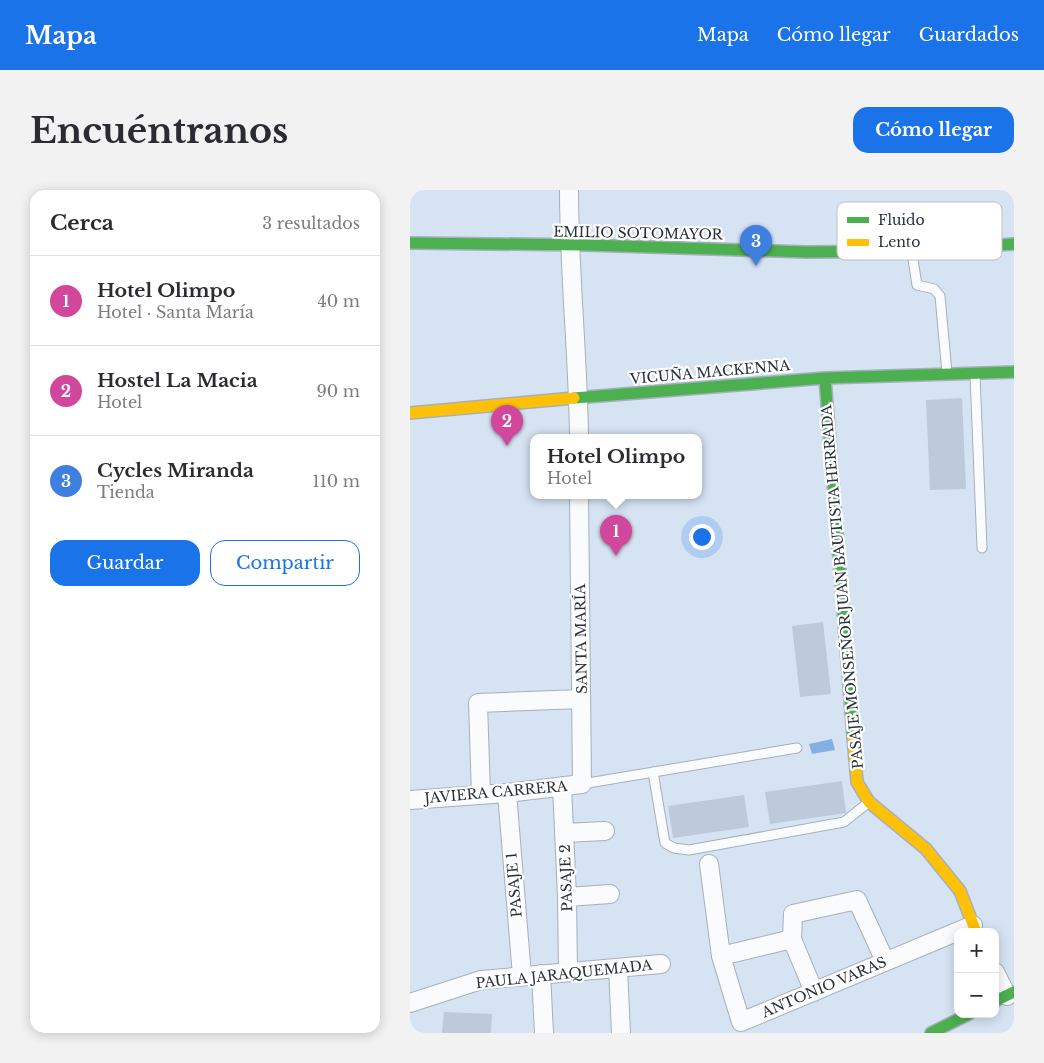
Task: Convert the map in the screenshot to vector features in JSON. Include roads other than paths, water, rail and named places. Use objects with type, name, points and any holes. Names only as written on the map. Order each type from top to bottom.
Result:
[{"type":"street","points":[[569,190],[579,434]]},
{"type":"street","name":"EMILIO SOTOMAYOR","points":[[410,243],[837,252]]},
{"type":"street","name":"VICUÑA MACKENNA","points":[[410,413],[825,378],[1014,372]]},
{"type":"street","name":"PASAJE MONSEÑOR JUAN BAUTISTA HERRADA","points":[[825,378],[858,782],[869,802],[926,849],[960,891],[974,928]]},
{"type":"street","name":"SANTA MARÍA","points":[[579,499],[582,784]]},
{"type":"street","points":[[481,795],[478,703],[582,700]]},
{"type":"street","name":"JAVIERA CARRERA","points":[[410,800],[507,793],[582,784]]},
{"type":"street","name":"PASAJE 2","points":[[562,786],[568,971]]},
{"type":"street","name":"PASAJE 1","points":[[507,793],[522,976]]},
{"type":"street","points":[[564,833],[605,831]]},
{"type":"street","name":"ANTONIO VARAS","points":[[709,864],[721,956],[741,1022],[885,961],[954,935]]},
{"type":"street","points":[[567,897],[610,894]]},
{"type":"street","points":[[814,992],[792,939],[793,914],[857,900],[885,961]]},
{"type":"street","points":[[721,956],[792,939]]},
{"type":"street","name":"PAULA JARAQUEMADA","points":[[410,1003],[481,980],[661,964]]},
{"type":"street","points":[[618,968],[621,1033]]},
{"type":"street","points":[[995,973],[1005,996]]},
{"type":"street","points":[[542,974],[544,1033]]},
{"type":"street","points":[[931,1033],[961,1018]]},
{"type":"lane","points":[[912,260],[917,285],[934,289],[940,296],[947,374]]},
{"type":"lane","points":[[975,373],[982,548]]},
{"type":"lane","points":[[582,784],[797,748]]},
{"type":"lane","points":[[653,772],[665,843],[674,848],[689,850],[844,822],[869,802]]},
{"type":"water","points":[[832,739],[835,750],[812,754],[809,744]]},
{"type":"place","name":"Cycles Miranda","points":[[756,266]]},
{"type":"place","name":"Hostel La Macia","points":[[507,446]]},
{"type":"place","name":"Hotel Olimpo","points":[[616,556]]}]
